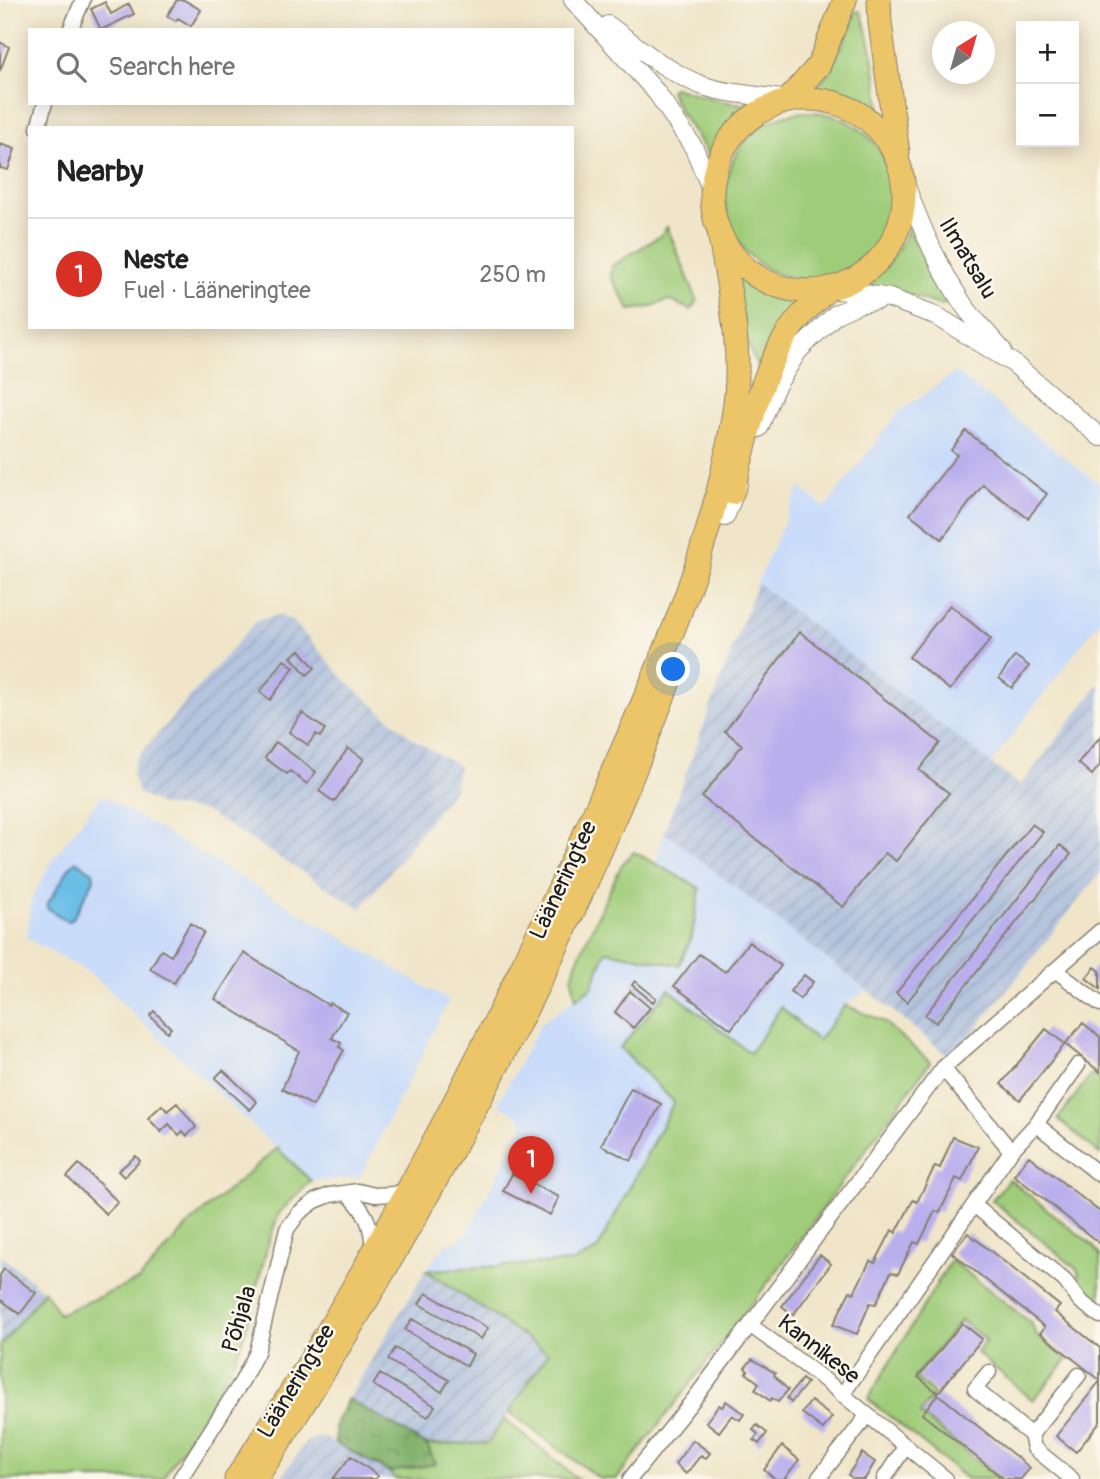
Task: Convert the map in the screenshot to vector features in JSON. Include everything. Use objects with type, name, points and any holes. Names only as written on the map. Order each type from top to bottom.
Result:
[{"type":"highway","points":[[788,100],[819,65],[845,0]]},
{"type":"highway","points":[[880,0],[880,23],[903,188],[902,211],[890,242],[869,268],[851,280],[830,288],[803,290],[776,285],[752,273],[733,255],[719,232],[713,211],[712,191],[716,166],[727,142],[743,123],[764,109],[788,100],[835,102],[856,112],[883,136],[899,167]]},
{"type":"highway","name":"Lääneringtee","points":[[236,1479],[373,1251],[497,1020],[578,850],[661,663],[693,579],[717,502],[736,393],[736,333],[719,232]]},
{"type":"highway","name":"Lääneringtee","points":[[256,1479],[348,1334],[410,1226],[553,956],[663,699],[704,587],[763,385],[772,363],[787,334],[830,288]]},
{"type":"street","points":[[71,28],[83,0]]},
{"type":"street","points":[[576,2],[665,66],[700,84],[734,94],[788,100]]},
{"type":"street","points":[[576,2],[657,93],[694,148],[712,191]]},
{"type":"street","points":[[39,126],[44,105]]},
{"type":"street","name":"Ilmatsalu","points":[[899,167],[919,225],[964,305],[1013,363]]},
{"type":"street","name":"Ilmatsalu","points":[[830,288],[889,299],[935,315],[1013,363],[1100,437]]},
{"type":"street","points":[[725,517],[775,388],[798,351],[836,314],[858,304],[889,299]]},
{"type":"street","points":[[750,1325],[943,1068],[1100,931]]},
{"type":"street","points":[[1055,970],[1100,1003]]},
{"type":"street","points":[[842,1395],[1011,1151],[1036,1124],[1078,1065]]},
{"type":"street","points":[[943,1068],[1011,1151]]},
{"type":"street","points":[[1036,1124],[1100,1175]]},
{"type":"street","name":"Põhjala","points":[[180,1479],[242,1381],[257,1352],[287,1229],[299,1213],[315,1201],[330,1195],[358,1191],[375,1195],[394,1194],[408,1188]]},
{"type":"street","points":[[347,1193],[367,1216],[372,1229],[373,1251]]},
{"type":"street","points":[[974,1205],[1065,1281],[1080,1301],[1100,1316]]},
{"type":"street","name":"Kannikese","points":[[630,1479],[750,1325],[946,1479]]},
{"type":"street","points":[[989,1372],[975,1389],[1031,1435],[1034,1448],[1072,1479]]},
{"type":"street","points":[[1031,1435],[1079,1375]]},
{"type":"street","points":[[818,1479],[867,1416]]},
{"type":"street","points":[[884,1479],[905,1447]]},
{"type":"shaded area","points":[[956,372],[1100,485],[1100,620],[991,764],[757,583],[800,487],[825,508],[899,412]]},
{"type":"shaded area","points":[[757,583],[1020,786],[1100,684],[1100,873],[952,1059],[664,832]]},
{"type":"shaded area","points":[[279,615],[294,622],[345,680],[413,739],[459,766],[454,789],[361,909],[205,811],[161,805],[138,793],[132,773],[136,759],[257,620]]},
{"type":"shaded area","points":[[102,795],[449,1001],[360,1177],[311,1181],[93,975],[27,938],[31,901],[53,859]]},
{"type":"shaded area","points":[[664,832],[867,990],[845,1005],[818,1041],[781,1008],[750,1054],[670,989],[674,1102],[597,1250],[574,1262],[426,1270],[446,1243],[456,1242],[468,1231],[524,1124],[519,1116],[498,1104],[541,1023],[592,987],[606,951],[678,965],[700,888],[655,864]]},
{"type":"shaded area","points":[[0,1255],[44,1291],[0,1346]]},
{"type":"shaded area","points":[[426,1270],[549,1354],[489,1443],[427,1445],[348,1399]]},
{"type":"shaded area","points":[[321,1436],[389,1472],[395,1479],[280,1479],[305,1443]]},
{"type":"green space","points":[[856,11],[861,12],[869,39],[882,121],[850,102],[814,91],[832,68]]},
{"type":"green space","points":[[673,87],[720,101],[755,106],[730,129],[713,157],[710,157],[679,110],[670,91]]},
{"type":"green space","points":[[809,112],[841,118],[869,136],[887,164],[893,196],[887,228],[869,256],[841,274],[809,280],[777,274],[749,256],[731,228],[725,196],[731,164],[749,136],[777,118]]},
{"type":"green space","points":[[667,227],[697,300],[691,310],[669,300],[630,310],[611,277],[612,266],[661,235]]},
{"type":"green space","points":[[908,230],[936,276],[946,302],[942,306],[900,292],[865,285],[887,265]]},
{"type":"green space","points":[[735,270],[771,292],[801,299],[758,369],[746,340]]},
{"type":"green space","points":[[634,852],[700,888],[692,936],[679,965],[606,951],[592,987],[576,999],[572,979],[576,963],[622,864]]},
{"type":"green space","points":[[669,989],[750,1053],[781,1007],[818,1041],[845,1005],[883,1021],[930,1062],[779,1268],[617,1479],[600,1479],[509,1412],[548,1353],[426,1270],[574,1262],[597,1250],[674,1102],[620,1048]]},
{"type":"green space","points":[[1093,1072],[1100,1078],[1100,1154],[1058,1119]]},
{"type":"green space","points":[[277,1148],[311,1181],[279,1213],[236,1357],[203,1417],[162,1479],[0,1479],[0,1346],[44,1291],[59,1314],[139,1280],[190,1223]]},
{"type":"green space","points":[[1009,1179],[1093,1246],[1100,1255],[1100,1301],[1081,1286],[1078,1270],[992,1200]]},
{"type":"green space","points":[[951,1260],[1031,1323],[1037,1336],[1068,1359],[1033,1400],[977,1353],[986,1340],[961,1320],[915,1377],[934,1394],[920,1414],[1000,1479],[967,1479],[868,1399]]},
{"type":"green space","points":[[348,1399],[427,1445],[435,1464],[389,1472],[335,1443],[335,1424]]},
{"type":"green space","points":[[504,1419],[578,1479],[395,1479],[389,1472],[435,1464],[427,1445],[488,1443]]},
{"type":"water","points":[[76,861],[93,872],[94,879],[72,920],[67,921],[47,908],[47,905]]},
{"type":"building","points":[[177,0],[184,0],[201,10],[191,26],[178,18],[176,21],[167,16]]},
{"type":"building","points":[[105,2],[111,14],[129,4],[134,14],[100,28],[91,9]]},
{"type":"building","points":[[0,42],[9,47],[0,71]]},
{"type":"building","points":[[0,144],[15,149],[8,170],[0,168]]},
{"type":"building","points":[[966,431],[1047,494],[1028,518],[983,485],[942,539],[910,514],[957,455],[951,450]]},
{"type":"building","points":[[950,605],[991,639],[950,690],[909,657]]},
{"type":"building","points":[[800,632],[940,743],[919,770],[949,793],[896,861],[885,853],[843,907],[702,797],[742,745],[725,731]]},
{"type":"building","points":[[300,650],[315,668],[307,675],[291,657]]},
{"type":"building","points":[[1015,656],[1029,666],[1012,688],[999,678]]},
{"type":"building","points":[[284,660],[294,667],[270,700],[260,692]]},
{"type":"building","points":[[302,713],[325,729],[320,737],[316,734],[308,745],[289,732]]},
{"type":"building","points":[[1100,737],[1100,765],[1092,775],[1078,763]]},
{"type":"building","points":[[276,742],[316,772],[307,784],[290,771],[287,774],[265,758]]},
{"type":"building","points":[[348,748],[364,759],[334,802],[319,791]]},
{"type":"building","points":[[1032,824],[1043,832],[907,1002],[896,993]]},
{"type":"building","points":[[1060,845],[1071,854],[936,1023],[925,1015]]},
{"type":"building","points":[[190,923],[204,932],[174,983],[150,969],[161,950],[171,956]]},
{"type":"building","points":[[749,942],[781,966],[731,1029],[674,986],[699,954],[725,972]]},
{"type":"building","points":[[244,953],[328,1005],[330,1003],[347,1012],[332,1038],[341,1043],[339,1047],[344,1050],[313,1106],[282,1089],[299,1051],[215,999]]},
{"type":"building","points":[[1095,967],[1100,971],[1100,989],[1086,978]]},
{"type":"building","points":[[804,975],[813,982],[800,999],[790,991]]},
{"type":"building","points":[[635,981],[656,998],[653,1002],[632,985]]},
{"type":"building","points":[[630,991],[650,1008],[633,1028],[615,1012]]},
{"type":"building","points":[[154,1011],[171,1028],[167,1032],[150,1016]]},
{"type":"building","points":[[1083,1023],[1100,1037],[1100,1072],[1065,1044]]},
{"type":"building","points":[[1046,1029],[1065,1044],[1020,1100],[1001,1084]]},
{"type":"building","points":[[223,1070],[257,1102],[250,1110],[215,1078]]},
{"type":"building","points":[[631,1088],[661,1104],[631,1161],[601,1145]]},
{"type":"building","points":[[177,1103],[196,1127],[187,1136],[183,1131],[179,1135],[169,1124],[161,1132],[148,1118],[162,1105],[167,1111]]},
{"type":"building","points":[[953,1137],[978,1147],[962,1181],[956,1178],[940,1212],[935,1211],[919,1244],[914,1242],[898,1274],[891,1272],[876,1304],[870,1303],[857,1334],[833,1325],[850,1291],[854,1293],[870,1261],[875,1263],[892,1230],[896,1233],[913,1200],[917,1202],[935,1166],[940,1168]]},
{"type":"building","points":[[136,1156],[140,1161],[124,1177],[118,1171]]},
{"type":"building","points":[[1029,1156],[1100,1212],[1100,1244],[1014,1175]]},
{"type":"building","points":[[79,1164],[118,1202],[106,1214],[67,1177]]},
{"type":"building","points":[[512,1174],[559,1197],[550,1215],[503,1191]]},
{"type":"building","points":[[968,1233],[1060,1306],[1055,1312],[1100,1348],[1100,1380],[1040,1333],[1045,1327],[952,1253]]},
{"type":"building","points":[[820,1255],[831,1264],[793,1315],[782,1306]]},
{"type":"building","points":[[4,1269],[36,1293],[20,1314],[0,1299],[0,1275]]},
{"type":"building","points":[[426,1293],[488,1328],[481,1339],[419,1304]]},
{"type":"building","points":[[412,1319],[473,1354],[467,1366],[405,1330]]},
{"type":"building","points":[[962,1323],[982,1339],[938,1393],[918,1377]]},
{"type":"building","points":[[395,1348],[449,1380],[442,1392],[388,1360]]},
{"type":"building","points":[[752,1359],[775,1373],[788,1390],[778,1402],[772,1398],[770,1401],[755,1389],[759,1383],[746,1373],[748,1371],[745,1368]]},
{"type":"building","points":[[380,1374],[435,1406],[428,1417],[373,1385]]},
{"type":"building","points":[[802,1379],[807,1383],[791,1403],[787,1398]]},
{"type":"building","points":[[1100,1381],[1100,1422],[1076,1452],[1056,1436]]},
{"type":"building","points":[[938,1394],[1030,1468],[1021,1479],[1004,1479],[922,1414]]},
{"type":"building","points":[[726,1401],[744,1414],[740,1420],[732,1415],[719,1432],[706,1422],[719,1405],[722,1407]]},
{"type":"building","points":[[811,1401],[832,1417],[823,1429],[802,1413]]},
{"type":"building","points":[[757,1425],[767,1433],[759,1444],[754,1440],[758,1434],[753,1430]]},
{"type":"building","points":[[693,1440],[710,1453],[706,1458],[701,1455],[686,1474],[675,1464]]},
{"type":"building","points":[[782,1446],[799,1460],[784,1479],[775,1479],[764,1470]]},
{"type":"building","points":[[862,1453],[875,1462],[865,1479],[854,1479],[848,1475]]},
{"type":"building","points":[[351,1456],[378,1476],[375,1479],[333,1479]]},
{"type":"place","name":"Neste","points":[[531,1194]]}]
